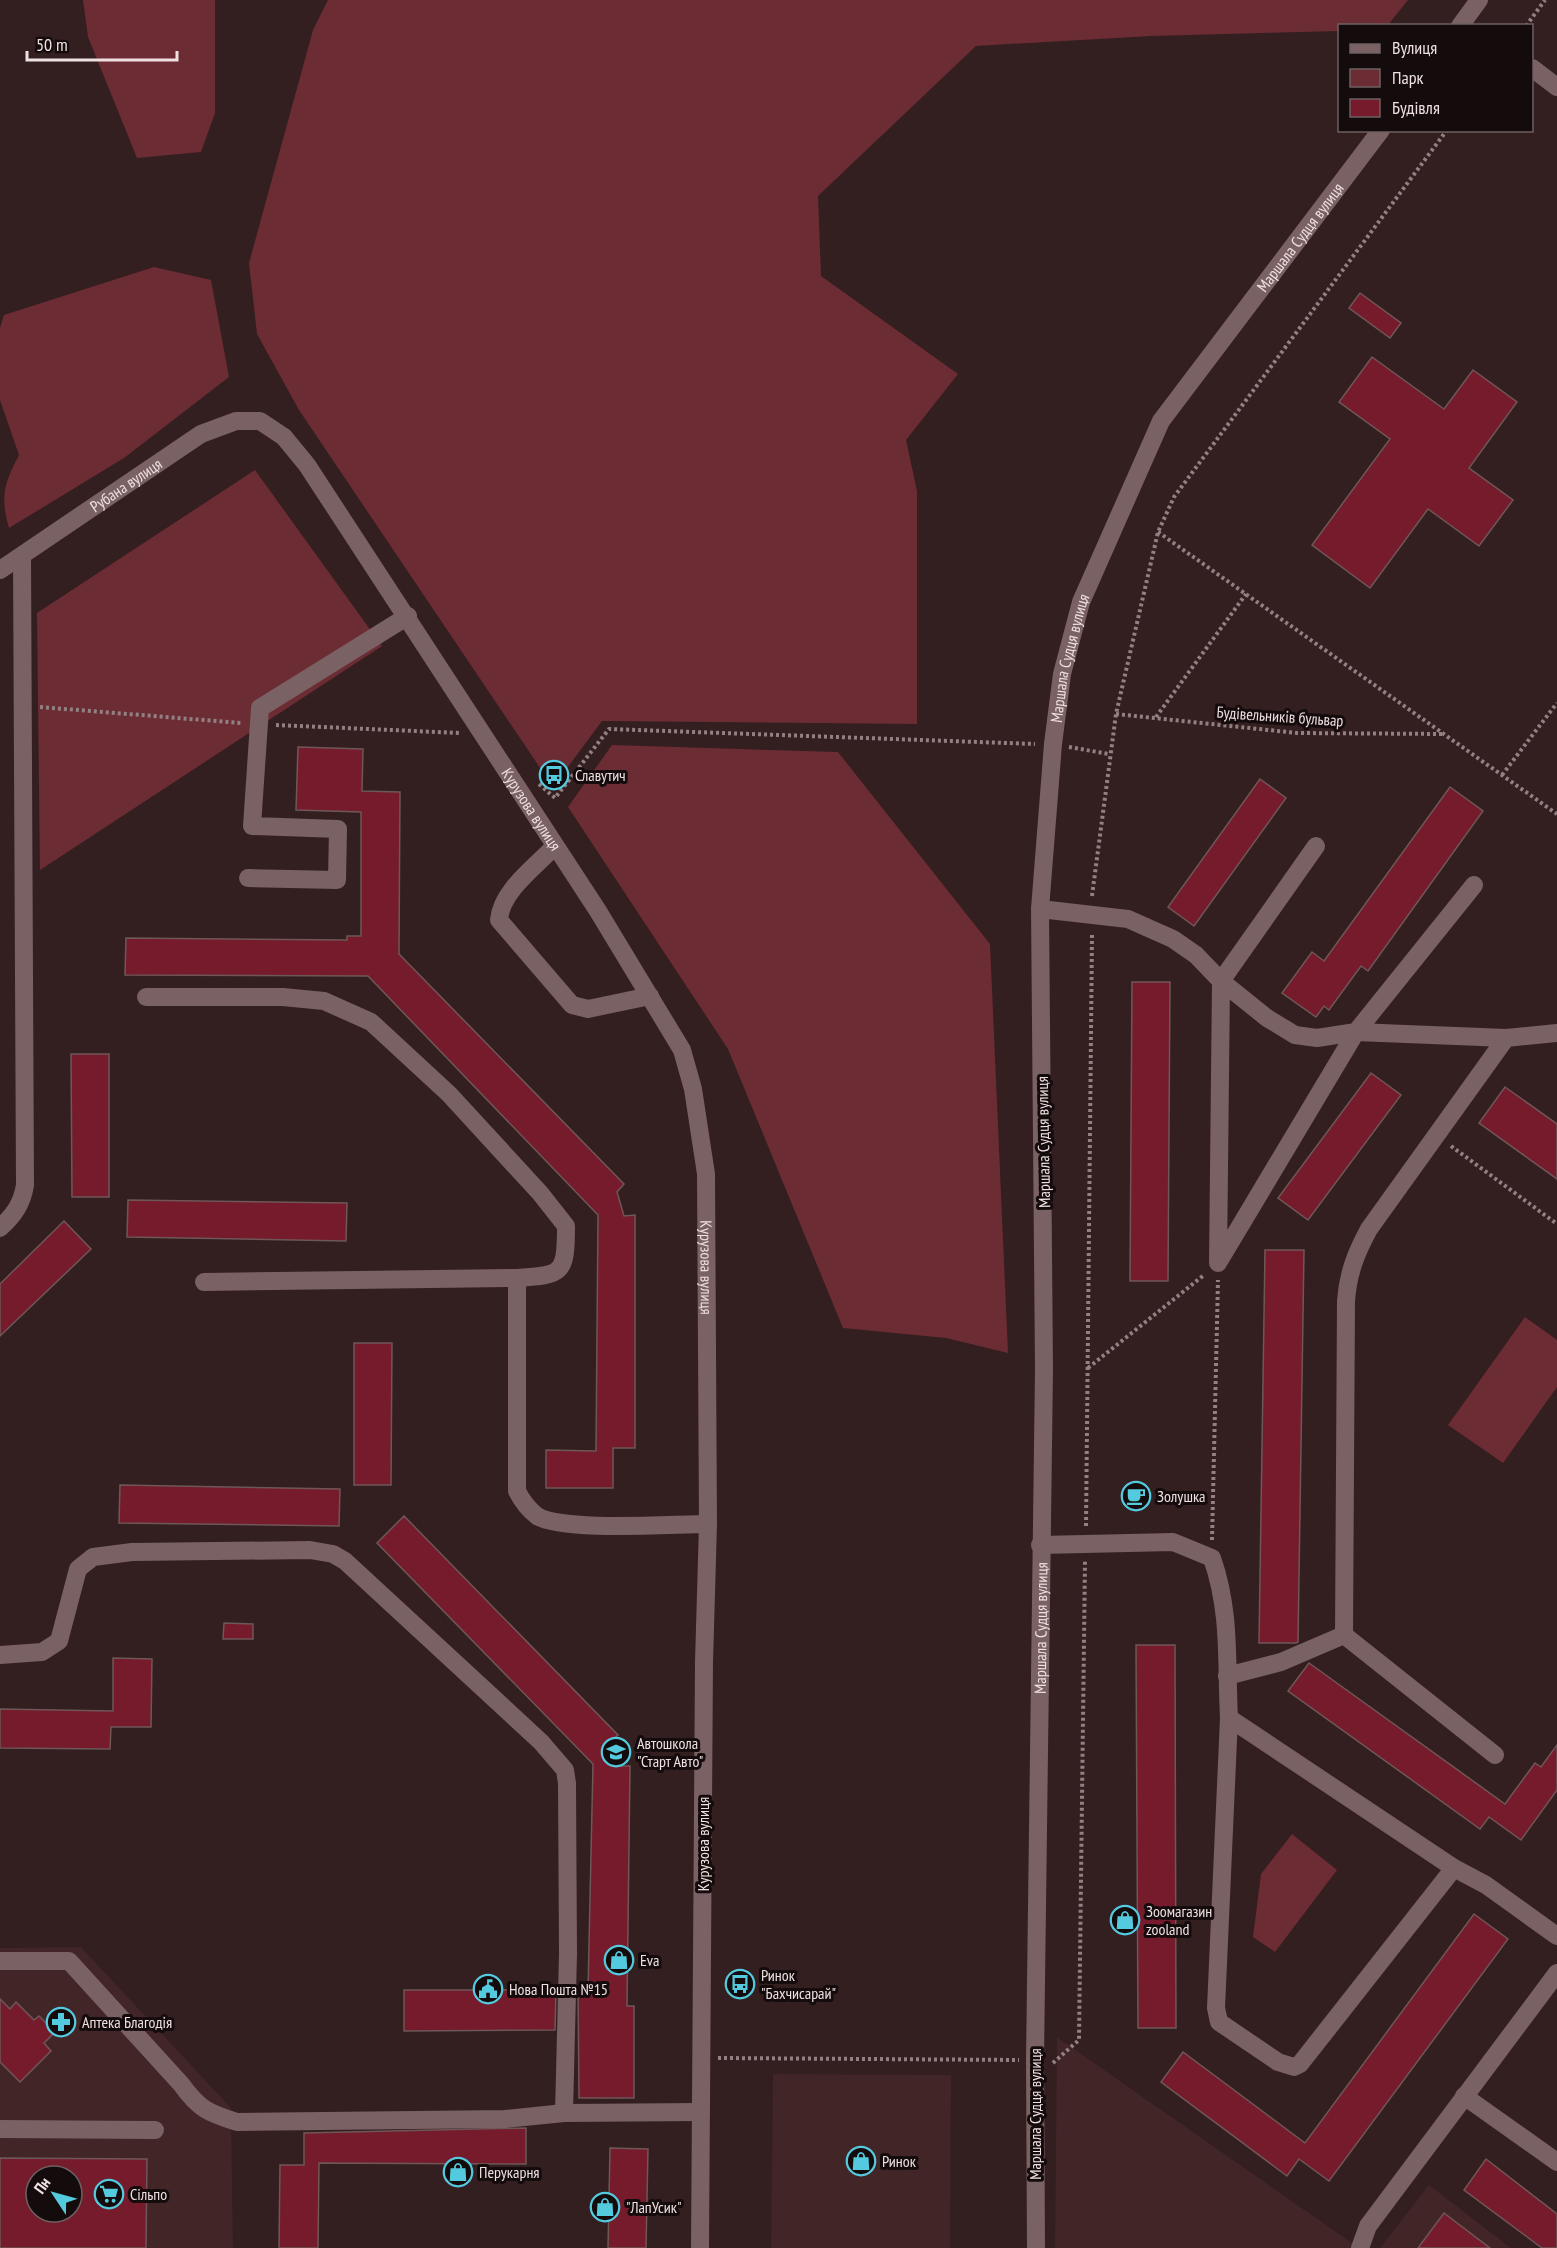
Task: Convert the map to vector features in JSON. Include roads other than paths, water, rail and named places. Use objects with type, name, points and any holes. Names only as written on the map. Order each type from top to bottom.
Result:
[{"type":"street","points":[[1466,23],[1479,0]]},
{"type":"street","points":[[1533,70],[1557,87]]},
{"type":"street","name":"Маршала Судця вулиця","points":[[1036,2248],[1035,2060],[1044,1312],[1040,909],[1053,744],[1062,674],[1081,602],[1161,422],[1379,132]]},
{"type":"street","name":"Рубана вулиця","points":[[0,570],[201,434],[236,421],[260,421]]},
{"type":"street","name":"Курузова вулиця","points":[[260,421],[284,436],[307,465],[408,616],[650,996],[682,1050],[693,1089],[706,1174],[708,1524],[700,2248]]},
{"type":"street","points":[[0,1228],[16,1211],[23,1199],[25,1185],[22,556]]},
{"type":"street","points":[[248,878],[337,880],[338,829],[252,826],[260,708],[408,616]]},
{"type":"street","points":[[555,846],[510,893],[500,907],[499,920],[572,1005],[588,1009],[650,996]]},
{"type":"street","points":[[1316,846],[1221,981],[1218,1263],[1356,1032],[1474,885]]},
{"type":"street","points":[[1040,909],[1128,919],[1173,939],[1267,1018],[1295,1035],[1317,1038],[1356,1032],[1506,1038],[1557,1033]]},
{"type":"street","points":[[146,997],[283,997],[324,1000],[371,1022],[449,1094],[562,1219],[566,1233],[562,1264],[558,1271],[551,1275],[517,1278],[204,1282]]},
{"type":"street","points":[[1344,1635],[1348,1280],[1354,1258],[1369,1229],[1506,1038]]},
{"type":"street","points":[[517,1278],[516,1491],[525,1504],[538,1516],[565,1525],[708,1524]]},
{"type":"street","points":[[1040,1545],[1173,1542],[1212,1558],[1222,1589],[1227,1635],[1229,1718],[1216,2008],[1220,2022],[1228,2030],[1278,2062],[1294,2067],[1300,2064],[1454,1868]]},
{"type":"street","points":[[0,1655],[42,1652],[59,1641],[78,1569],[93,1557],[132,1552],[310,1550],[333,1554],[345,1561],[541,1742],[565,1770],[567,1782],[568,1954],[564,2113]]},
{"type":"street","points":[[1227,1676],[1281,1662],[1344,1635]]},
{"type":"street","points":[[1344,1635],[1495,1755]]},
{"type":"street","points":[[1229,1718],[1454,1868],[1486,1885],[1557,1936]]},
{"type":"street","points":[[0,1961],[69,1961],[181,2084],[197,2106],[237,2122],[505,2119],[564,2113],[701,2112]]},
{"type":"street","points":[[1360,2248],[1368,2226],[1557,1973]]},
{"type":"street","points":[[1464,2096],[1557,2162]]},
{"type":"street","points":[[0,2129],[155,2130]]},
{"type":"place","name":"Славутич","points":[[554,775]]},
{"type":"place","name":"Золушка","points":[[1136,1496]]},
{"type":"place","name":"Автошкола \"Старт Авто\"","points":[[616,1752]]},
{"type":"place","name":"Зоомагазин zooland","points":[[1125,1920]]},
{"type":"place","name":"Eva","points":[[619,1960]]},
{"type":"place","name":"Ринок \"Бахчисарай\"","points":[[740,1984]]},
{"type":"place","name":"Нова Пошта №15","points":[[488,1989]]},
{"type":"place","name":"Аптека Благодiя","points":[[61,2022]]},
{"type":"place","name":"Ринок","points":[[861,2161]]},
{"type":"place","name":"Перукарня","points":[[458,2172]]},
{"type":"place","name":"Сільпо","points":[[109,2194]]},
{"type":"place","name":"\"ЛапУсик\"","points":[[605,2207]]}]
